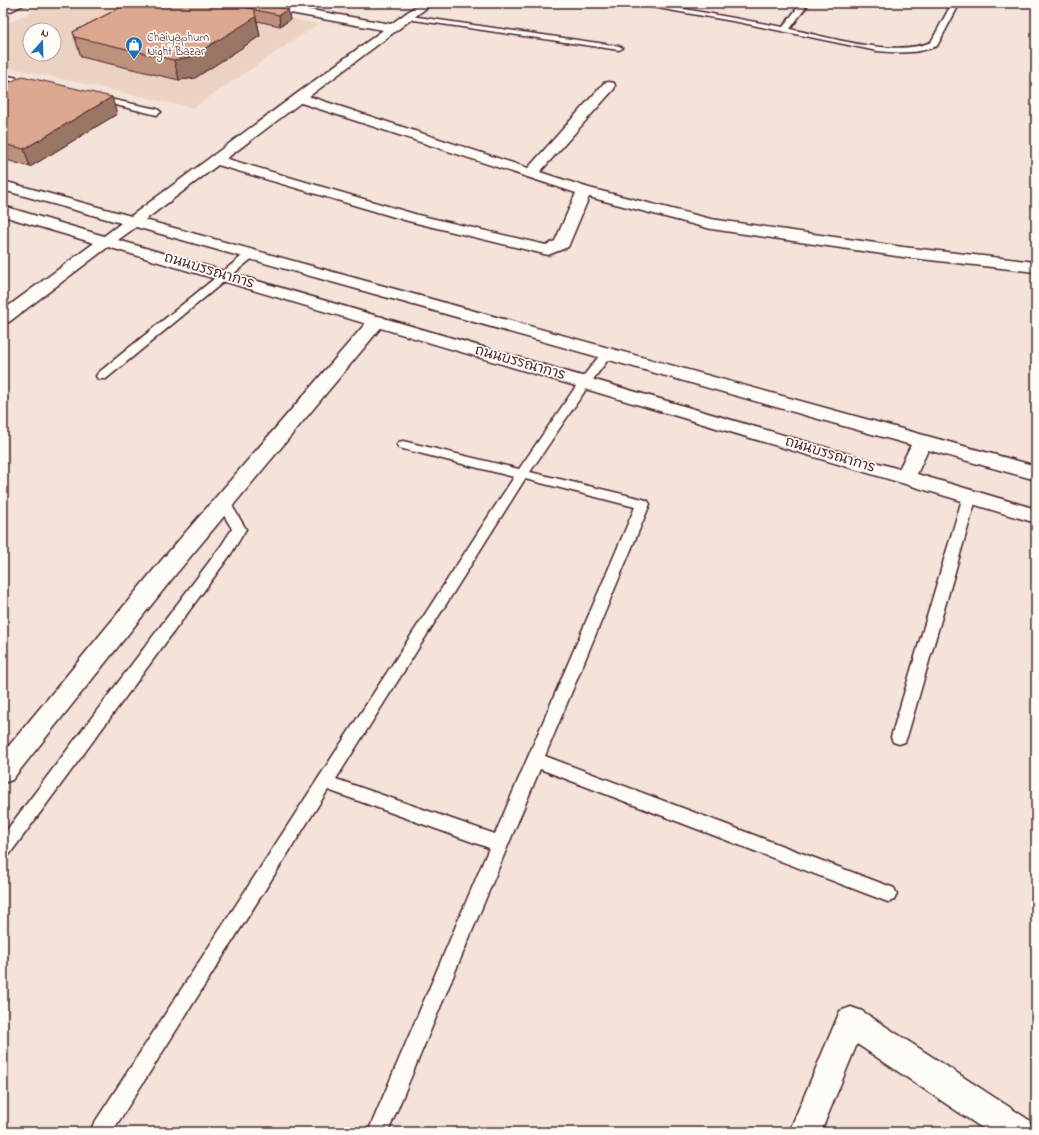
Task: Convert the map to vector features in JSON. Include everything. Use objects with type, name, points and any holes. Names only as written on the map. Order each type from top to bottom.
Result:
[{"type":"street","points":[[252,3],[393,21],[407,17],[427,3]]},
{"type":"street","points":[[3,318],[300,98],[393,21]]},
{"type":"street","points":[[531,174],[609,86]]},
{"type":"street","points":[[300,98],[584,191],[711,224],[903,252],[1036,266]]},
{"type":"street","points":[[216,160],[413,218],[548,250],[562,244],[584,191]]},
{"type":"street","name":"ถนนบรรณาการ","points":[[3,185],[1036,473]]},
{"type":"street","name":"ถนนบรรณาการ","points":[[3,211],[1036,516]]},
{"type":"street","points":[[3,772],[168,568],[377,321]]},
{"type":"street","points":[[905,477],[922,442]]},
{"type":"street","points":[[805,1132],[851,1022],[1017,1132]]},
{"type":"lane","points":[[3,13],[23,3]]},
{"type":"lane","points":[[640,3],[738,20],[898,52],[915,51],[934,44],[956,3]]},
{"type":"lane","points":[[785,30],[805,3]]},
{"type":"lane","points":[[407,17],[619,48]]},
{"type":"lane","points":[[3,76],[42,85]]},
{"type":"lane","points":[[88,96],[157,112]]},
{"type":"lane","points":[[102,376],[251,254]]},
{"type":"lane","points":[[100,1132],[523,473],[585,382],[607,353]]},
{"type":"lane","points":[[378,1132],[643,504],[523,473],[403,445]]},
{"type":"lane","points":[[899,737],[970,496]]},
{"type":"lane","points":[[3,849],[226,550],[239,529],[223,502]]},
{"type":"lane","points":[[536,760],[888,894]]},
{"type":"lane","points":[[325,782],[500,844]]},
{"type":"shaded area","name":"Chaiyaphum Night Bazar","points":[[49,3],[209,3],[318,24],[193,108],[3,66],[3,26]]},
{"type":"building","points":[[129,3],[222,3],[254,9],[256,17],[191,57],[174,60],[75,37],[73,32]]},
{"type":"building","points":[[222,3],[256,3],[288,9],[279,15]]},
{"type":"building","points":[[22,76],[112,97],[24,149],[3,144],[3,86]]},
{"type":"place","name":"Chaiyaphum Night Bazar","points":[[134,60]]}]
